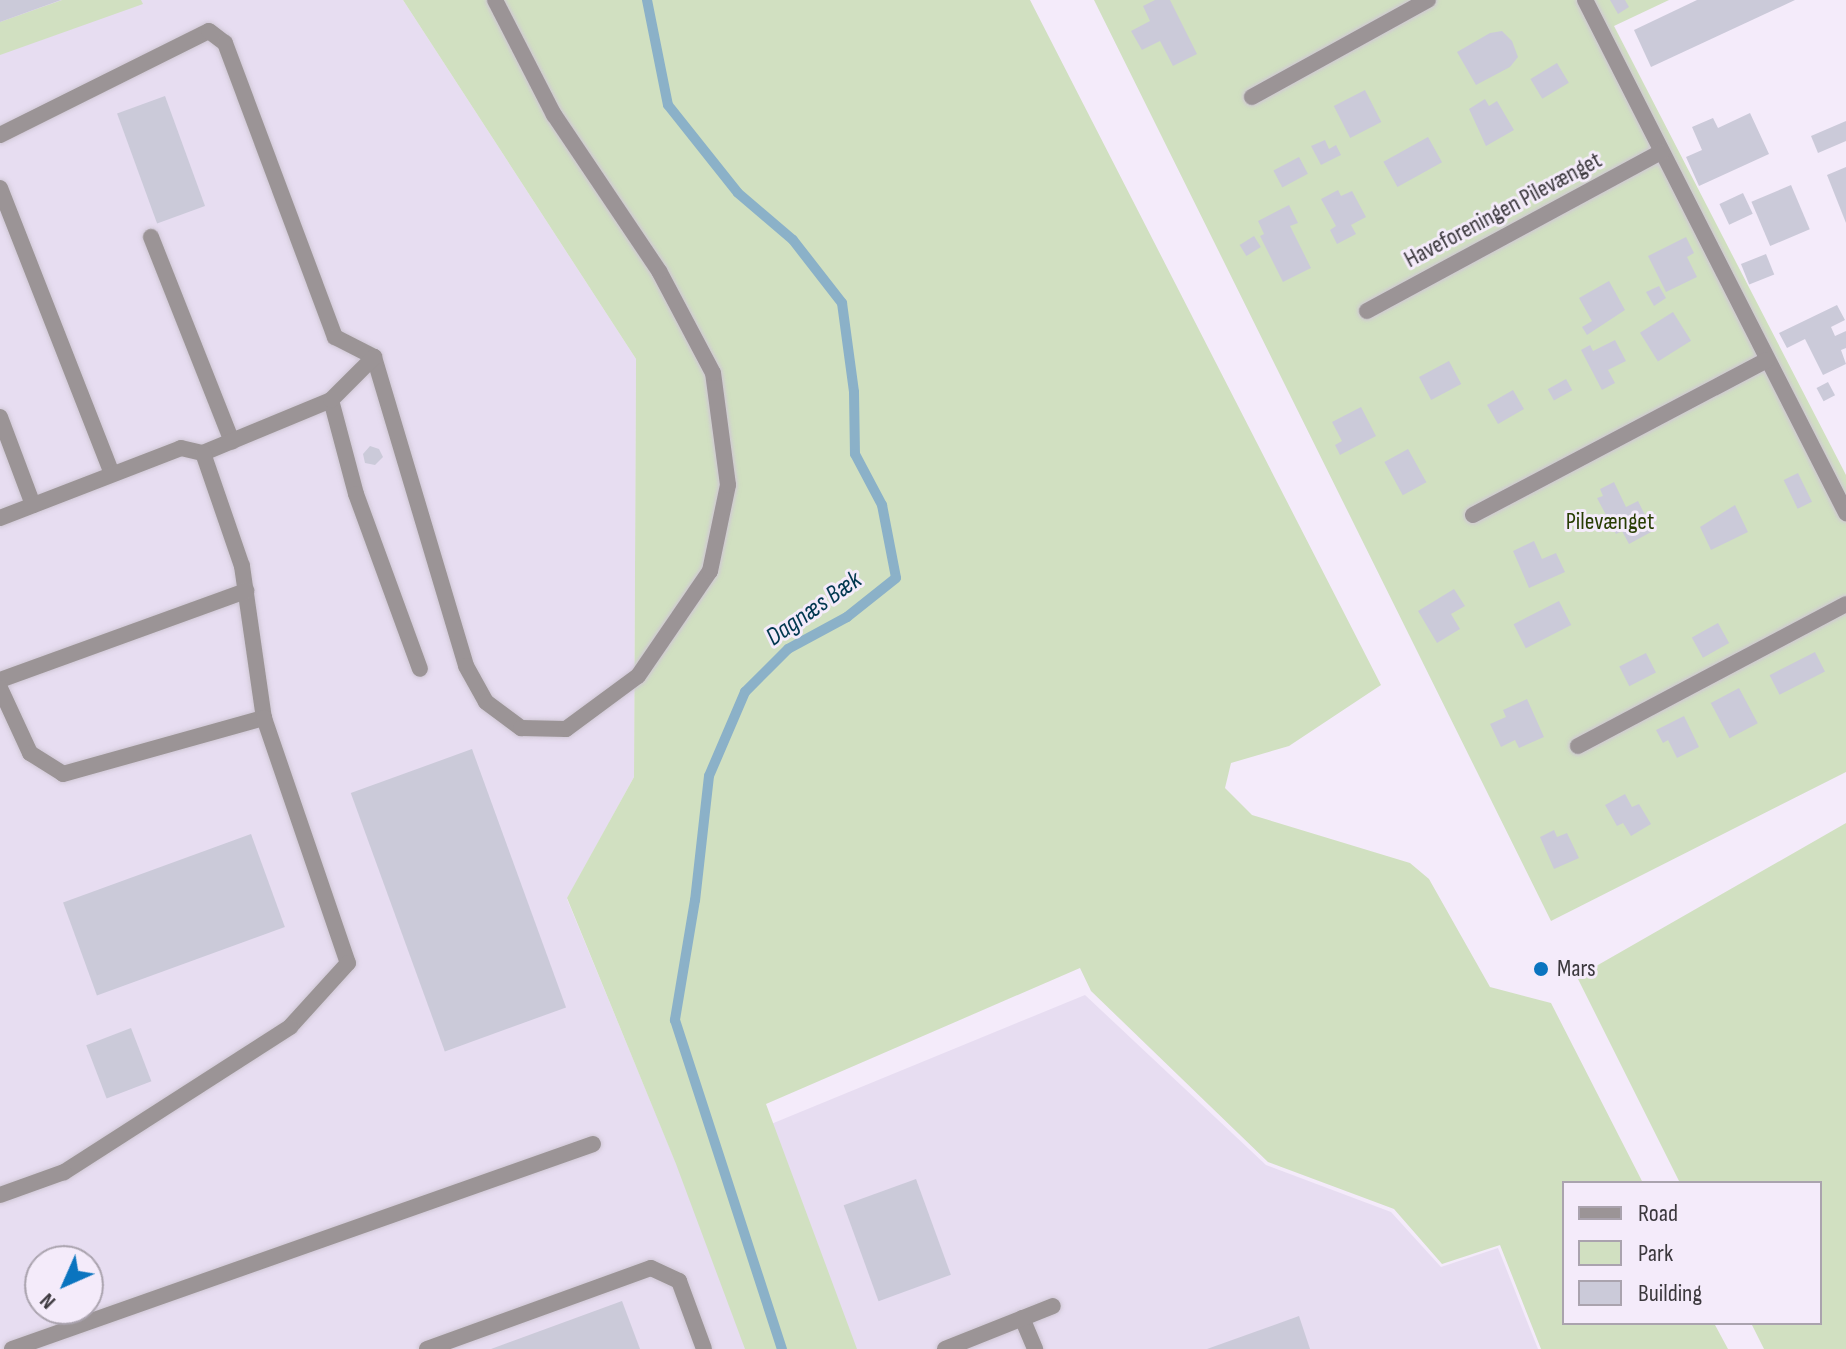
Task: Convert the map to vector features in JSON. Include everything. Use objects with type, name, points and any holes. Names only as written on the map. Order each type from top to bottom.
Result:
[{"type":"street","points":[[0,135],[209,31],[225,43],[335,337],[374,357],[466,666],[486,702],[521,728],[566,729],[638,676],[710,571],[728,485],[713,373],[659,271],[554,115],[495,0]]},
{"type":"street","points":[[1252,97],[1428,0]]},
{"type":"street","points":[[1585,0],[1846,513]]},
{"type":"street","name":"Haveforeningen Pilevænget","points":[[1367,311],[1661,152]]},
{"type":"street","points":[[0,188],[112,474]]},
{"type":"street","points":[[151,237],[232,442]]},
{"type":"street","points":[[0,518],[181,448],[203,453],[331,400],[374,357]]},
{"type":"street","points":[[1473,515],[1767,360]]},
{"type":"street","points":[[331,400],[356,494],[420,669]]},
{"type":"street","points":[[0,417],[33,505]]},
{"type":"street","points":[[0,1195],[64,1172],[290,1027],[348,963],[264,718],[242,566],[203,453]]},
{"type":"street","points":[[0,680],[246,591]]},
{"type":"street","points":[[1578,746],[1846,604]]},
{"type":"street","points":[[0,688],[30,753],[63,774],[264,718]]},
{"type":"street","points":[[12,1349],[593,1144]]},
{"type":"street","points":[[427,1349],[651,1268],[679,1281],[704,1349]]},
{"type":"street","points":[[945,1349],[1053,1306]]},
{"type":"street","points":[[1022,1318],[1035,1349]]},
{"type":"shaded area","points":[[0,0],[403,0],[636,359],[634,777],[567,899],[676,1163],[1085,995],[1266,1165],[1391,1212],[1441,1267],[1498,1248],[1538,1349],[0,1349]]},
{"type":"green space","points":[[62,0],[141,0],[143,4],[0,55],[0,22]]},
{"type":"green space","points":[[403,0],[1030,0],[1381,685],[1289,746],[1231,763],[1225,788],[1252,815],[1410,863],[1429,879],[1490,987],[1551,1003],[1642,1181],[1562,1181],[1562,1325],[1715,1325],[1728,1349],[1541,1349],[1500,1245],[1442,1264],[1394,1209],[1268,1162],[1091,991],[1080,968],[766,1104],[857,1349],[745,1349],[676,1164],[567,898],[634,777],[636,359]]},
{"type":"green space","name":"Pilevænget","points":[[1094,0],[1669,0],[1614,26],[1846,475],[1846,772],[1551,921]]},
{"type":"green space","points":[[1846,823],[1846,1349],[1764,1349],[1752,1325],[1822,1325],[1822,1181],[1679,1181],[1577,977]]},
{"type":"building","points":[[0,0],[61,0],[0,22]]},
{"type":"building","points":[[1155,0],[1170,0],[1197,54],[1173,66],[1160,41],[1142,50],[1131,31],[1150,21],[1143,6]]},
{"type":"building","points":[[1610,0],[1625,0],[1629,7],[1618,14]]},
{"type":"building","points":[[1697,0],[1795,0],[1651,67],[1634,30]]},
{"type":"building","points":[[1502,31],[1512,41],[1518,57],[1510,67],[1476,85],[1457,52],[1490,33]]},
{"type":"building","points":[[1557,63],[1569,83],[1542,99],[1530,79]]},
{"type":"building","points":[[1365,90],[1381,122],[1350,138],[1334,106]]},
{"type":"building","points":[[165,96],[205,206],[157,223],[117,113]]},
{"type":"building","points":[[1485,99],[1489,106],[1497,101],[1514,130],[1486,146],[1469,109]]},
{"type":"building","points":[[1750,113],[1769,154],[1699,186],[1686,157],[1702,150],[1692,127],[1713,118],[1718,128]]},
{"type":"building","points":[[1846,121],[1846,141],[1818,153],[1811,136]]},
{"type":"building","points":[[1428,137],[1442,162],[1397,187],[1383,162]]},
{"type":"building","points":[[1325,140],[1329,149],[1336,145],[1341,155],[1321,165],[1311,146]]},
{"type":"building","points":[[1299,157],[1308,174],[1282,187],[1273,171]]},
{"type":"building","points":[[1846,167],[1846,223],[1827,175]]},
{"type":"building","points":[[1791,185],[1810,229],[1770,246],[1751,202]]},
{"type":"building","points":[[1338,190],[1341,196],[1352,191],[1366,217],[1351,225],[1356,234],[1337,244],[1330,230],[1336,226],[1321,199]]},
{"type":"building","points":[[1743,193],[1753,214],[1729,225],[1719,204]]},
{"type":"building","points":[[1289,205],[1298,223],[1290,226],[1311,268],[1283,282],[1260,236],[1264,234],[1258,221]]},
{"type":"building","points":[[1254,236],[1261,247],[1246,256],[1240,245]]},
{"type":"building","points":[[1686,237],[1694,253],[1687,257],[1697,277],[1666,292],[1648,256]]},
{"type":"building","points":[[1766,254],[1774,274],[1749,285],[1741,264]]},
{"type":"building","points":[[1609,281],[1625,310],[1587,335],[1582,327],[1592,321],[1579,298]]},
{"type":"building","points":[[1659,286],[1666,298],[1654,306],[1646,292]]},
{"type":"building","points":[[1837,305],[1845,320],[1831,327],[1835,336],[1846,331],[1846,348],[1841,350],[1846,364],[1823,375],[1805,339],[1787,348],[1779,333]]},
{"type":"building","points":[[1673,312],[1691,341],[1658,362],[1640,333]]},
{"type":"building","points":[[1615,340],[1626,361],[1608,370],[1615,383],[1602,390],[1581,350],[1590,345],[1593,351]]},
{"type":"building","points":[[1449,361],[1461,384],[1431,400],[1419,377]]},
{"type":"building","points":[[1566,379],[1572,390],[1554,401],[1548,389]]},
{"type":"building","points":[[1828,382],[1835,395],[1824,401],[1817,388]]},
{"type":"building","points":[[1513,390],[1524,409],[1498,424],[1487,405]]},
{"type":"building","points":[[1361,407],[1376,436],[1340,455],[1335,445],[1342,441],[1332,422]]},
{"type":"building","points":[[370,446],[379,449],[383,457],[375,465],[365,463],[363,454]]},
{"type":"building","points":[[1408,449],[1426,482],[1403,495],[1384,462]]},
{"type":"building","points":[[1798,473],[1812,502],[1798,509],[1784,480]]},
{"type":"building","points":[[1614,482],[1626,507],[1638,501],[1653,531],[1629,544],[1622,531],[1616,534],[1597,498],[1603,496],[1600,489]]},
{"type":"building","points":[[1735,505],[1748,532],[1711,550],[1700,527]]},
{"type":"building","points":[[1534,541],[1542,559],[1556,553],[1565,572],[1529,588],[1513,551]]},
{"type":"building","points":[[1454,589],[1465,606],[1451,614],[1460,629],[1437,643],[1418,611]]},
{"type":"building","points":[[1559,601],[1571,625],[1526,648],[1514,624]]},
{"type":"building","points":[[1718,623],[1729,643],[1703,658],[1692,638]]},
{"type":"building","points":[[1815,652],[1825,672],[1780,695],[1770,675]]},
{"type":"building","points":[[1646,653],[1656,673],[1629,686],[1619,667]]},
{"type":"building","points":[[1739,688],[1758,723],[1730,738],[1711,703]]},
{"type":"building","points":[[1527,699],[1544,737],[1519,748],[1515,740],[1501,747],[1490,724],[1506,717],[1503,710]]},
{"type":"building","points":[[1684,716],[1699,747],[1677,758],[1668,740],[1663,743],[1656,730]]},
{"type":"building","points":[[472,749],[566,1007],[445,1052],[351,793]]},
{"type":"building","points":[[1625,794],[1632,807],[1639,804],[1651,824],[1631,836],[1623,823],[1617,826],[1605,805]]},
{"type":"building","points":[[1554,830],[1557,837],[1567,833],[1579,858],[1554,869],[1540,837]]},
{"type":"building","points":[[251,834],[285,927],[97,995],[63,902]]},
{"type":"building","points":[[131,1028],[151,1081],[107,1098],[86,1045]]},
{"type":"building","points":[[916,1179],[951,1275],[879,1301],[844,1205]]},
{"type":"building","points":[[622,1301],[640,1349],[491,1349]]},
{"type":"building","points":[[1299,1316],[1310,1349],[1207,1349]]},
{"type":"waterway","name":"Dagnæs Bæk","points":[[647,0],[668,105],[738,193],[793,240],[842,303],[854,392],[855,454],[882,505],[896,578],[847,617],[788,649],[745,692],[709,776],[695,900],[675,1020],[782,1349]]},
{"type":"place","name":"Mars","points":[[1541,969]]}]
